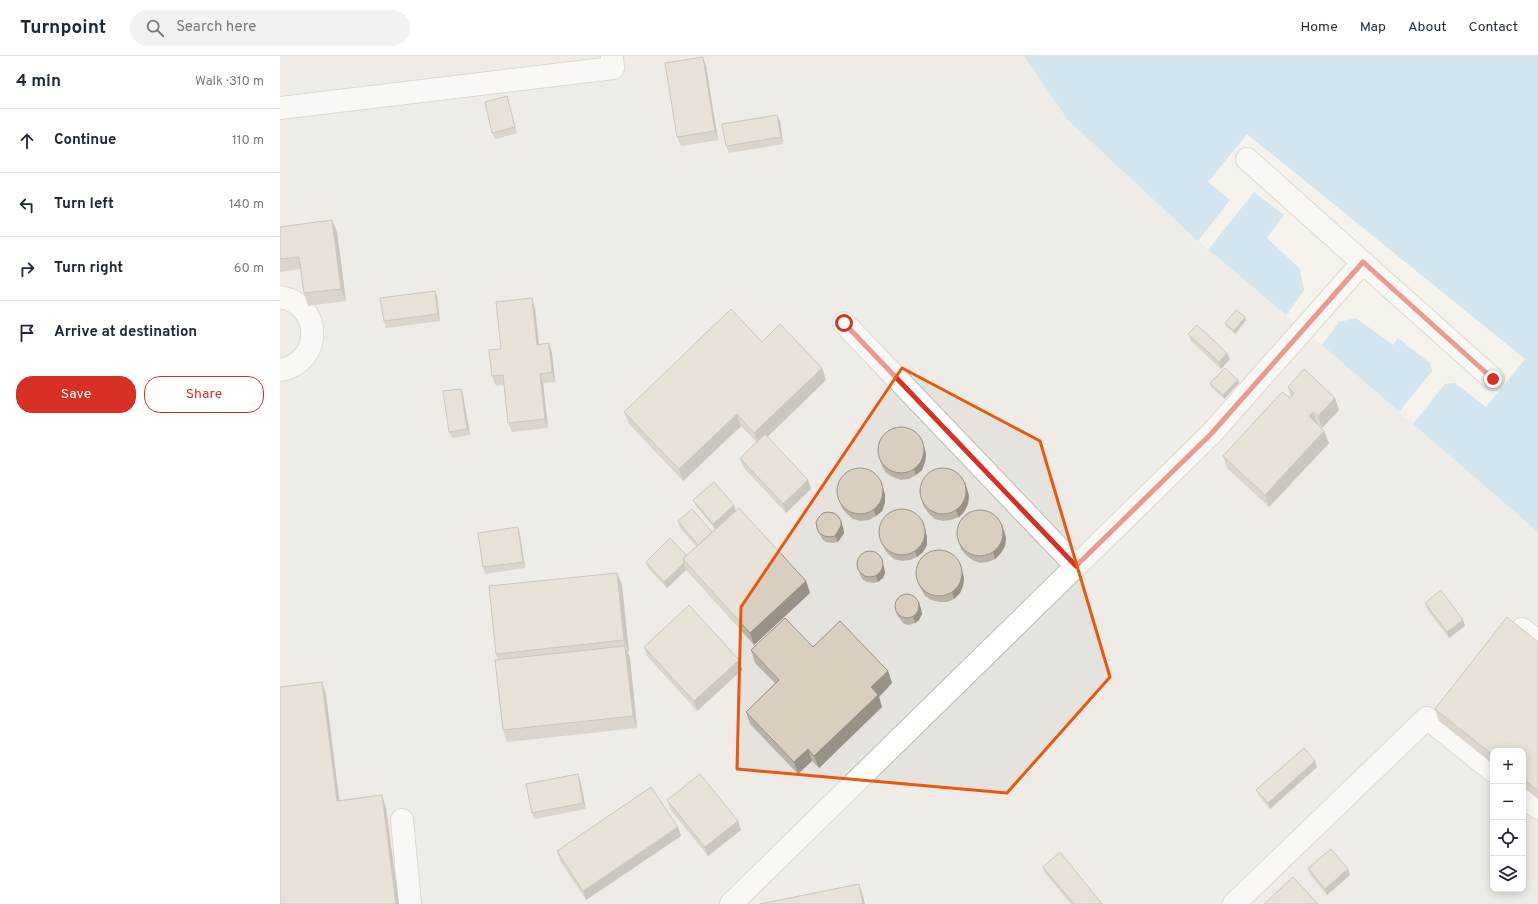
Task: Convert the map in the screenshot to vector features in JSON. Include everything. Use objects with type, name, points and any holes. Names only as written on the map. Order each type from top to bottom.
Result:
[{"type":"lane","points":[[280,108],[613,68],[612,56]]},
{"type":"lane","points":[[1247,159],[1493,379]]},
{"type":"lane","points":[[731,904],[1211,434],[1363,262]]},
{"type":"lane","points":[[280,297],[288,298],[298,304],[306,312],[311,322],[313,334],[311,345],[306,356],[298,364],[288,369],[280,370]]},
{"type":"lane","points":[[844,323],[1076,566]]},
{"type":"lane","points":[[1234,904],[1427,718],[1490,769]]},
{"type":"lane","points":[[1526,798],[1538,808]]},
{"type":"lane","points":[[402,820],[410,904]]},
{"type":"highlighted area","points":[[902,368],[1040,441],[1110,677],[1007,793],[737,769],[741,607]]},
{"type":"shaded area","points":[[280,56],[1024,56],[1068,120],[1198,241],[1322,345],[1538,532],[1538,904],[280,904]]},
{"type":"water","points":[[1024,56],[1538,56],[1538,532],[1322,345],[1198,241],[1068,120]]},
{"type":"pier","points":[[1247,134],[1525,359],[1486,407],[1455,383],[1445,384],[1413,424],[1399,412],[1432,371],[1430,363],[1398,338],[1393,345],[1356,318],[1339,322],[1322,345],[1286,316],[1304,290],[1300,269],[1267,238],[1284,215],[1254,192],[1208,250],[1198,241],[1230,200],[1208,182]]},
{"type":"building","points":[[703,57],[715,131],[677,137],[665,63]]},
{"type":"building","points":[[507,96],[515,127],[492,133],[485,102]]},
{"type":"building","points":[[777,115],[781,137],[726,146],[722,124]]},
{"type":"building","points":[[332,220],[341,289],[304,293],[299,257],[280,259],[280,227]]},
{"type":"building","points":[[435,291],[438,314],[384,321],[380,298]]},
{"type":"building","points":[[532,298],[537,345],[549,343],[552,372],[540,374],[545,419],[508,423],[503,375],[492,376],[489,350],[501,349],[496,302]]},
{"type":"building","points":[[731,309],[762,342],[780,324],[822,368],[754,433],[737,414],[679,469],[624,412]]},
{"type":"building","points":[[1236,310],[1245,317],[1234,331],[1225,323]]},
{"type":"building","points":[[1197,325],[1227,353],[1219,362],[1188,334]]},
{"type":"building","points":[[1225,368],[1238,380],[1223,395],[1210,383]]},
{"type":"building","points":[[1304,369],[1335,398],[1318,416],[1313,412],[1309,416],[1324,431],[1265,495],[1223,456],[1282,392],[1290,398],[1294,393],[1288,387]]},
{"type":"building","points":[[461,389],[467,429],[449,432],[443,391]]},
{"type":"building","points":[[896,427],[906,427],[914,431],[920,437],[924,445],[924,455],[920,463],[914,469],[906,473],[896,473],[888,469],[882,463],[878,455],[878,445],[882,437],[888,431]]},
{"type":"building","points":[[765,434],[808,480],[783,504],[740,458]]},
{"type":"building","points":[[860,468],[873,472],[879,478],[883,491],[879,504],[873,510],[860,514],[847,510],[841,504],[837,491],[841,478],[847,472]]},
{"type":"building","points":[[938,468],[948,468],[956,472],[962,478],[966,486],[966,496],[962,504],[956,510],[948,514],[938,514],[930,510],[924,504],[920,496],[920,486],[924,478],[930,472]]},
{"type":"building","points":[[714,482],[734,505],[713,524],[693,500]]},
{"type":"building","points":[[739,508],[806,581],[750,633],[683,559]]},
{"type":"building","points":[[692,509],[712,532],[698,545],[678,521]]},
{"type":"building","points":[[902,509],[915,513],[921,519],[925,532],[921,545],[915,551],[902,555],[889,551],[883,545],[879,532],[883,519],[889,513]]},
{"type":"building","points":[[976,510],[984,510],[993,514],[999,520],[1003,533],[999,546],[993,552],[984,556],[976,556],[967,552],[961,546],[957,537],[957,529],[961,520],[967,514]]},
{"type":"building","points":[[823,513],[834,513],[841,521],[841,526],[835,536],[830,537],[819,533],[816,522]]},
{"type":"building","points":[[518,527],[523,562],[483,567],[478,533]]},
{"type":"building","points":[[670,538],[686,555],[683,559],[684,563],[664,582],[646,562]]},
{"type":"building","points":[[939,550],[952,554],[958,560],[962,573],[958,586],[952,592],[939,596],[926,592],[920,586],[916,573],[920,560],[926,554]]},
{"type":"building","points":[[870,551],[879,555],[883,564],[879,573],[870,577],[861,573],[857,564],[861,555]]},
{"type":"building","points":[[617,573],[624,640],[496,654],[489,586]]},
{"type":"building","points":[[1441,590],[1463,620],[1447,632],[1425,603]]},
{"type":"building","points":[[907,594],[916,597],[919,606],[916,615],[907,618],[898,615],[895,606],[898,597]]},
{"type":"building","points":[[689,605],[739,660],[694,701],[644,647]]},
{"type":"building","points":[[1507,617],[1538,642],[1538,791],[1526,781],[1526,748],[1490,748],[1490,753],[1435,709]]},
{"type":"building","points":[[785,618],[813,647],[840,621],[888,671],[871,687],[878,695],[814,756],[808,749],[794,762],[746,712],[779,680],[751,650]]},
{"type":"building","points":[[625,646],[633,716],[503,730],[495,660]]},
{"type":"building","points":[[322,682],[337,801],[382,795],[396,904],[280,904],[280,687]]},
{"type":"building","points":[[1304,748],[1315,761],[1268,803],[1256,790]]},
{"type":"building","points":[[578,774],[583,803],[532,813],[526,784]]},
{"type":"building","points":[[700,774],[738,821],[705,847],[667,800]]},
{"type":"building","points":[[651,787],[678,827],[583,891],[557,851]]},
{"type":"building","points":[[1331,849],[1348,869],[1325,889],[1308,868]]},
{"type":"building","points":[[1060,852],[1102,904],[1074,904],[1043,867]]},
{"type":"building","points":[[1293,877],[1318,904],[1264,904]]},
{"type":"building","points":[[859,884],[863,904],[760,904]]},
{"type":"route","points":[[844,323],[1076,566],[1211,434],[1363,262],[1493,379]]}]
